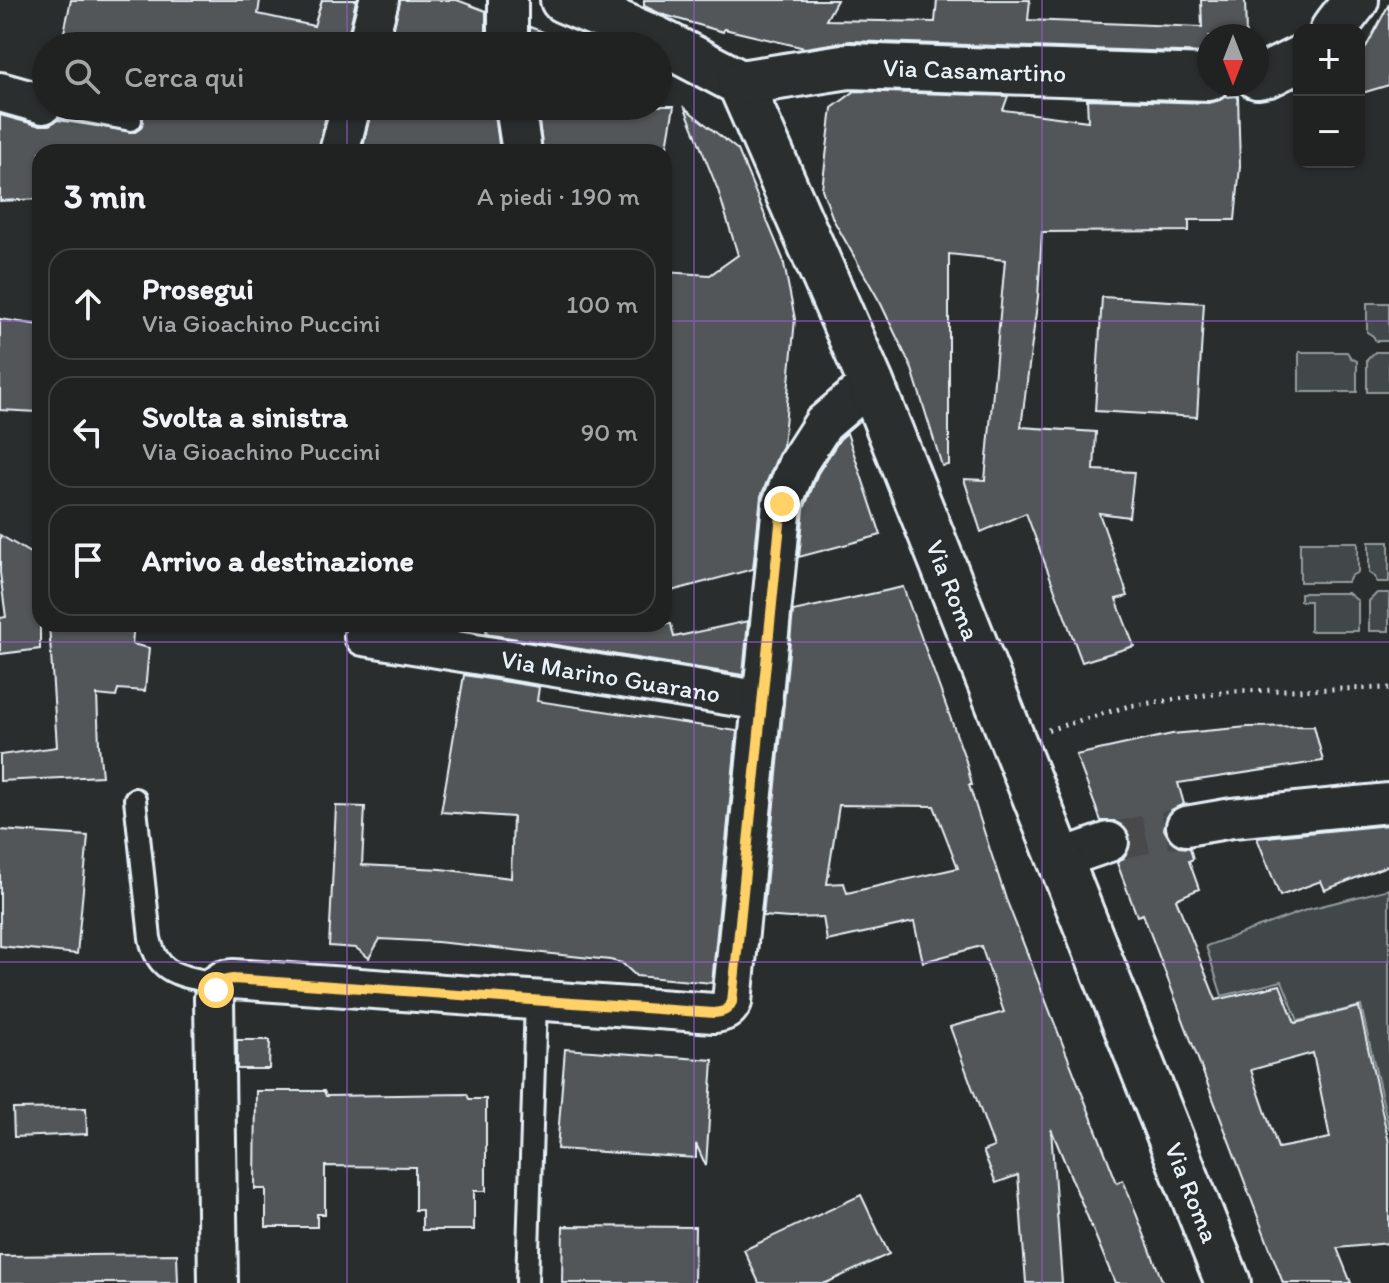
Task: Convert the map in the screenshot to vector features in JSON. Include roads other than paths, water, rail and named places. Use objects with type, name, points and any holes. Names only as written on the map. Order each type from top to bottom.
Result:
[{"type":"main road","points":[[563,0],[639,32]]},
{"type":"main road","points":[[1338,24],[1356,0]]},
{"type":"main road","points":[[672,47],[740,83]]},
{"type":"main road","points":[[1269,74],[1293,62]]},
{"type":"main road","name":"Via Casamartino","points":[[740,83],[849,66],[1197,78]]},
{"type":"main road","name":"Via Roma","points":[[740,83],[871,383],[1228,1283]]},
{"type":"street","points":[[371,32],[379,0]]},
{"type":"street","points":[[508,0],[508,32]]},
{"type":"street","points":[[0,92],[32,100]]},
{"type":"street","points":[[341,144],[347,120]]},
{"type":"street","points":[[517,120],[521,144]]},
{"type":"street","points":[[218,1283],[214,998],[218,984],[224,980],[714,1013],[729,1008],[782,504],[798,463],[823,424],[871,383]]},
{"type":"street","name":"Via Marino Guarano","points":[[364,636],[763,701]]},
{"type":"street","points":[[1186,826],[1232,818],[1389,803]]},
{"type":"street","points":[[1060,859],[1109,842]]},
{"type":"lane","points":[[135,799],[150,938],[155,958],[168,970],[218,984]]},
{"type":"lane","points":[[527,1283],[536,1001]]},
{"type":"tunnel","points":[[1109,842],[1186,826]]}]
